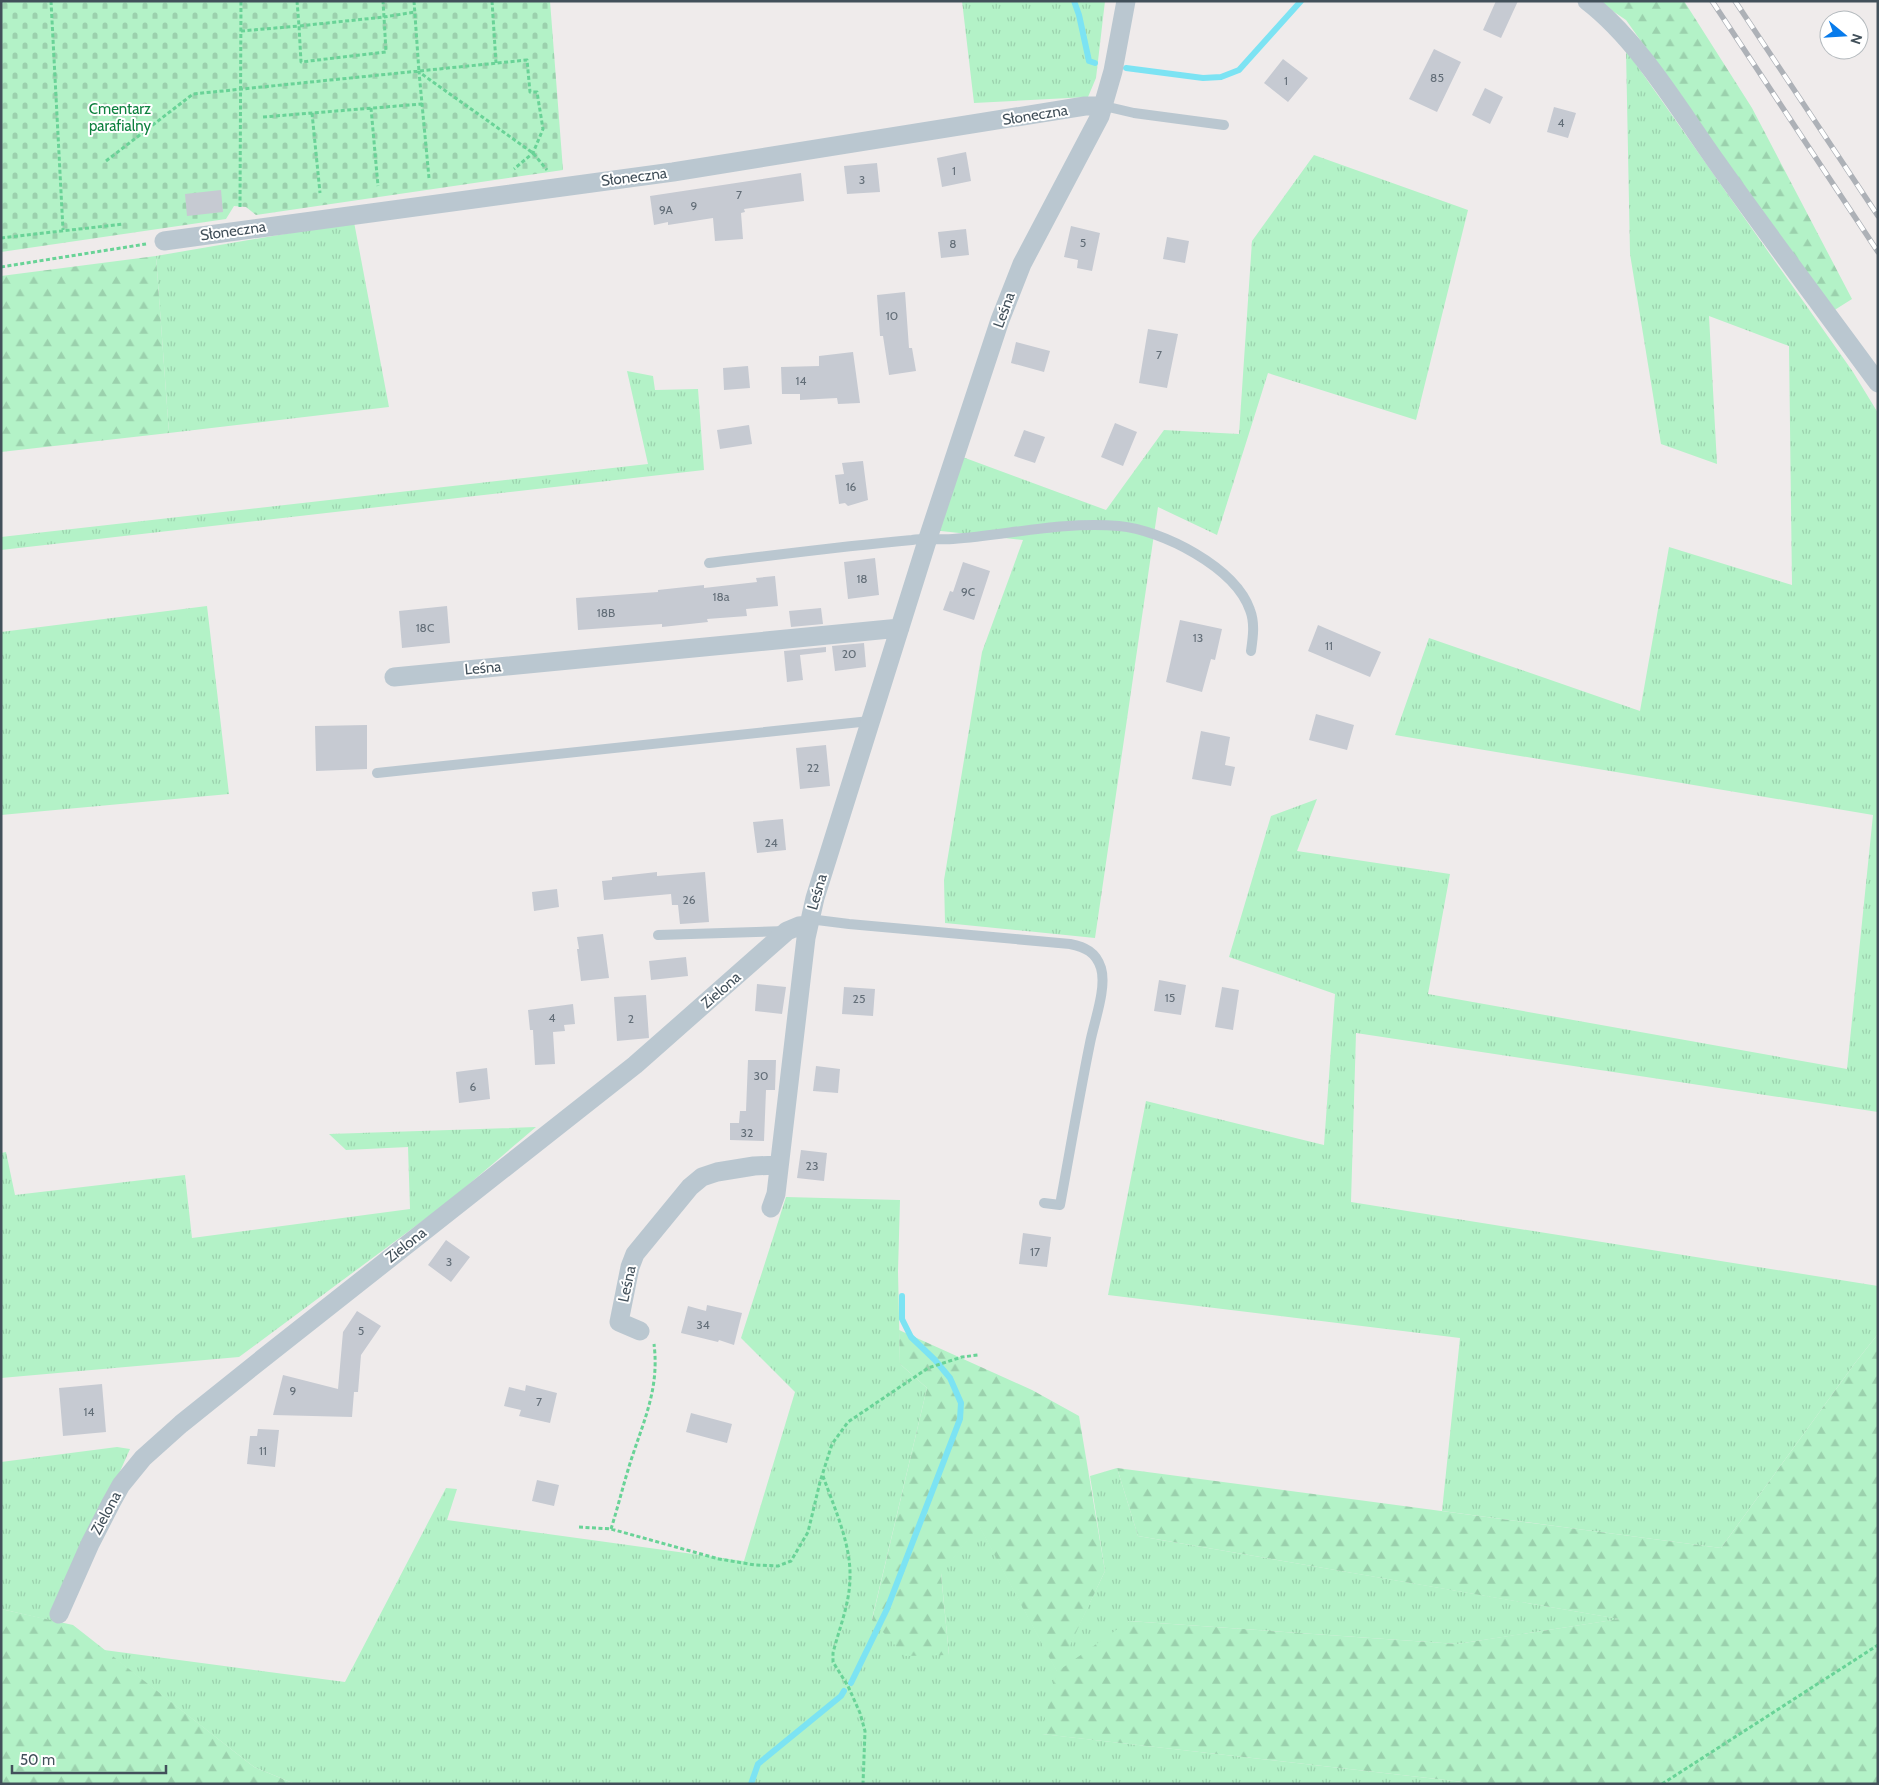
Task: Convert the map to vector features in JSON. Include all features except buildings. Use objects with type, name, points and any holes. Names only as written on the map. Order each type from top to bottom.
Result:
[{"type":"street","name":"Leśna","points":[[771,1208],[776,1194],[809,922],[814,898],[928,538],[1000,320],[1016,278],[1096,126],[1104,106],[1117,53],[1126,1]]},
{"type":"street","points":[[1587,1],[1619,31],[1649,68],[1878,383]]},
{"type":"street","name":"Słoneczna","points":[[164,241],[666,173],[1085,106],[1104,106]]},
{"type":"street","name":"Leśna","points":[[394,676],[900,628]]},
{"type":"street","name":"Zielona","points":[[59,1614],[110,1503],[143,1458],[180,1424],[628,1070],[787,931],[809,922]]},
{"type":"street","name":"Leśna","points":[[647,1335],[619,1322],[630,1267],[635,1254],[644,1241],[690,1186],[702,1177],[745,1167],[779,1165]]},
{"type":"lane","points":[[1104,106],[1134,113],[1224,125]]},
{"type":"lane","points":[[709,562],[928,538],[953,539],[1031,529],[1088,526],[1124,527],[1158,536],[1205,559],[1236,584],[1251,611],[1253,625],[1251,651]]},
{"type":"lane","points":[[377,772],[870,721]]},
{"type":"lane","points":[[809,922],[1070,944],[1081,946],[1092,952],[1098,959],[1102,969],[1103,981],[1060,1205],[1044,1203]]},
{"type":"lane","points":[[658,934],[787,931]]},
{"type":"path","points":[[50,1],[63,230]]},
{"type":"path","points":[[240,207],[241,1]]},
{"type":"path","points":[[297,1],[301,62],[386,52],[383,1]]},
{"type":"path","points":[[414,1],[429,178]]},
{"type":"path","points":[[492,1],[496,63]]},
{"type":"path","points":[[241,31],[384,17],[415,12]]},
{"type":"path","points":[[106,162],[193,94],[527,60],[530,92],[537,92],[543,129],[533,153],[514,169]]},
{"type":"path","points":[[419,72],[533,153],[548,172]]},
{"type":"path","points":[[263,117],[422,104]]},
{"type":"path","points":[[371,108],[378,186]]},
{"type":"path","points":[[312,113],[320,192]]},
{"type":"path","points":[[1,238],[123,224]]},
{"type":"path","points":[[1,267],[164,241]]},
{"type":"path","points":[[612,1529],[628,1470],[654,1392],[656,1363],[647,1335]]},
{"type":"path","points":[[578,1527],[612,1529],[719,1559],[762,1566],[778,1566],[791,1561],[808,1532],[832,1444],[848,1422],[870,1405],[933,1366],[978,1355]]},
{"type":"path","points":[[823,1475],[845,1540],[850,1576],[847,1602],[833,1653],[833,1662],[848,1686],[860,1713],[865,1731],[863,1784]]},
{"type":"path","points":[[1662,1784],[1878,1645]]},
{"type":"green space","name":"Cmentarz parafialny","points":[[1,1],[550,1],[563,170],[256,215],[246,207],[234,206],[226,219],[1,252]]},
{"type":"green space","points":[[962,1],[1105,1],[1096,78],[1088,97],[974,103]]},
{"type":"green space","points":[[1598,1],[1684,1],[1752,108],[1852,299],[1833,311],[1626,20]]},
{"type":"green space","points":[[1626,50],[1853,372],[1878,413],[1878,1112],[1356,1033],[1351,1202],[1878,1286],[1878,1334],[1721,1548],[1442,1511],[1460,1338],[1108,1295],[1146,1101],[1324,1145],[1335,994],[1229,957],[1271,816],[1317,799],[1297,851],[1450,874],[1428,994],[1847,1069],[1873,815],[1395,735],[1429,638],[1640,711],[1669,547],[1792,585],[1789,346],[1709,316],[1717,464],[1661,444],[1630,254]]},
{"type":"green space","points":[[1314,155],[1468,210],[1416,420],[1268,373],[1217,535],[1158,507],[1095,938],[945,923],[944,880],[982,652],[1023,540],[923,529],[949,452],[1106,510],[1164,430],[1239,434],[1252,241]]},
{"type":"green space","points":[[354,222],[389,407],[169,433],[156,256]]},
{"type":"green space","points":[[156,256],[169,433],[1,452],[1,276]]},
{"type":"green space","points":[[627,371],[653,376],[655,390],[698,389],[704,470],[1,550],[1,537],[648,464]]},
{"type":"green space","points":[[207,606],[229,794],[1,815],[1,632]]},
{"type":"green space","points":[[536,1127],[448,1202],[239,1357],[1,1378],[1,1153],[6,1152],[15,1195],[185,1175],[192,1238],[410,1209],[408,1147],[346,1150],[329,1134]]},
{"type":"green space","points":[[786,1197],[900,1200],[898,1271],[900,1364],[927,1388],[872,1619],[949,1655],[941,1573],[979,1525],[1057,1671],[1105,1571],[1090,1476],[1117,1468],[1138,1536],[1620,1619],[1457,1644],[1129,1621],[1042,1734],[1463,1782],[1462,1784],[295,1784],[254,1767],[104,1650],[345,1682],[446,1488],[457,1489],[447,1520],[744,1561],[795,1392],[741,1338]]},
{"type":"green space","points":[[899,1330],[1032,1390],[1079,1416],[1105,1571],[1058,1671],[1129,1621],[1457,1644],[1619,1619],[1138,1536],[1117,1468],[1721,1548],[1878,1334],[1878,1784],[1462,1784],[1463,1782],[1041,1734],[1057,1672],[979,1526],[941,1574],[949,1655],[905,1656],[872,1620],[927,1388],[900,1364]]},
{"type":"green space","points":[[117,1447],[130,1449],[53,1621],[1,1609],[1,1462]]},
{"type":"green space","points":[[1,1609],[73,1625],[254,1767],[295,1784],[1,1784]]},
{"type":"waterway","points":[[1074,1],[1089,61],[1095,63]]},
{"type":"waterway","points":[[1126,68],[1203,78],[1221,77],[1239,70],[1301,1]]},
{"type":"waterway","points":[[851,1683],[887,1609],[960,1419],[961,1403],[950,1378],[935,1360],[911,1337],[902,1319],[902,1296]]},
{"type":"waterway","points":[[751,1784],[758,1764],[841,1696],[844,1691]]},
{"type":"railway","points":[[1712,1],[1878,252]]},
{"type":"railway","points":[[1735,1],[1878,216]]}]
